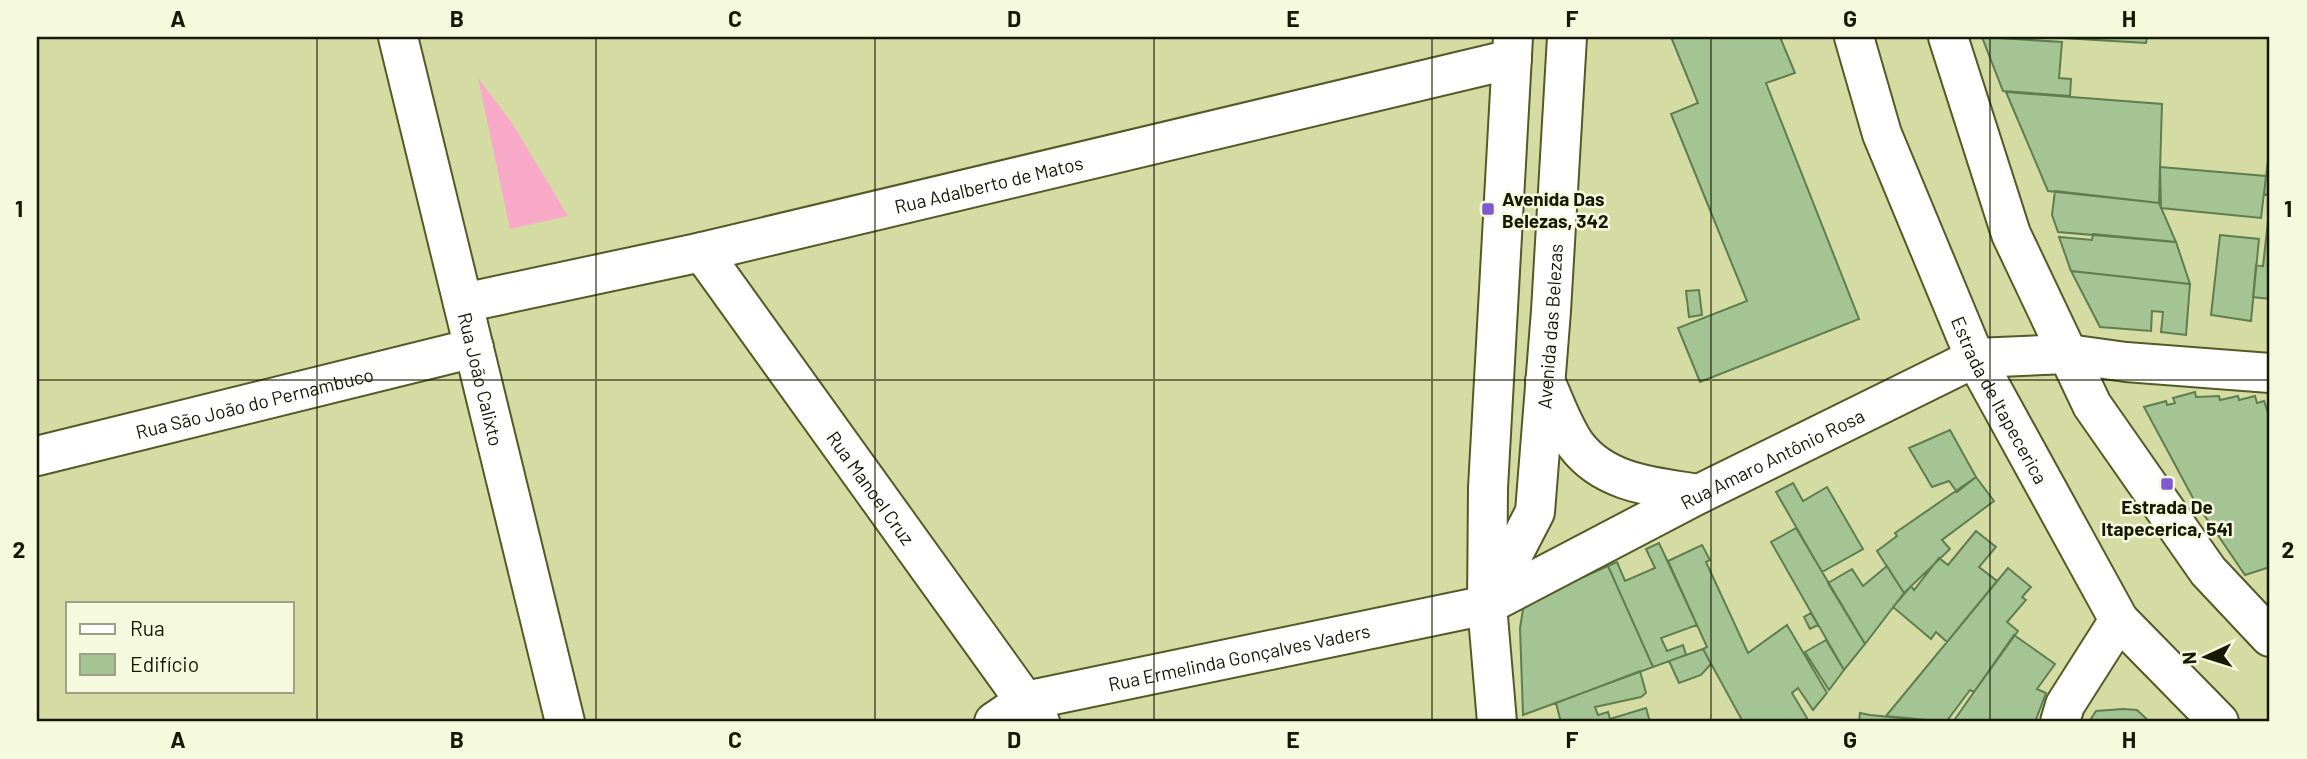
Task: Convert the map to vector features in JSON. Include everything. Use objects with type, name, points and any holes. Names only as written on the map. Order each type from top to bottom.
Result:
[{"type":"street","name":"Rua João Calixto","points":[[398,37],[565,722]]},
{"type":"street","name":"Avenida das Belezas","points":[[1487,605],[1535,512],[1567,37]]},
{"type":"street","name":"Estrada de Itapecerica","points":[[1854,37],[1882,134],[1975,358],[2119,620],[2219,722]]},
{"type":"street","points":[[1948,37],[2011,234],[2092,405],[2208,571],[2270,637]]},
{"type":"street","name":"Rua Adalberto de Matos","points":[[463,303],[702,253],[1513,48]]},
{"type":"street","points":[[1497,722],[1487,605],[1488,488],[1513,48]]},
{"type":"street","name":"Rua Manoel Cruz","points":[[702,253],[1032,712]]},
{"type":"street","name":"Rua São João do Pernambuco","points":[[37,456],[474,348]]},
{"type":"street","name":"Rua Amaro Antônio Rosa","points":[[1487,605],[1699,494],[1975,358],[2068,354],[2126,362],[2270,373]]},
{"type":"street","points":[[1545,380],[1576,445],[1606,473],[1645,485],[1699,494]]},
{"type":"street","points":[[1488,488],[1498,499],[1512,507],[1535,512]]},
{"type":"street","name":"Rua Ermelinda Gonçalves Vaders","points":[[994,722],[1487,605]]},
{"type":"street","points":[[2060,722],[2065,705],[2119,620]]},
{"type":"shaded area","points":[[478,78],[512,123],[568,216],[510,229]]},
{"type":"building","points":[[1671,37],[1780,37],[1795,73],[1766,83],[1859,319],[1700,382],[1678,328],[1747,301],[1671,114],[1698,103]]},
{"type":"building","points":[[1982,37],[2062,42],[2059,78],[2071,79],[2070,96],[2003,91]]},
{"type":"building","points":[[2045,37],[2147,37],[2146,43]]},
{"type":"building","points":[[2006,92],[2162,104],[2159,203],[2048,191]]},
{"type":"building","points":[[2270,143],[2270,195],[2264,194]]},
{"type":"building","points":[[2160,167],[2266,176],[2261,218],[2161,208]]},
{"type":"building","points":[[2055,191],[2159,203],[2176,242],[2058,232],[2052,215]]},
{"type":"building","points":[[2270,203],[2270,299],[2253,297],[2256,265],[2263,266]]},
{"type":"building","points":[[2093,234],[2176,242],[2190,284],[2071,271],[2059,237],[2092,240]]},
{"type":"building","points":[[2220,235],[2259,239],[2251,321],[2211,315]]},
{"type":"building","points":[[2071,271],[2190,284],[2186,335],[2161,332],[2163,312],[2152,311],[2151,331],[2100,327]]},
{"type":"building","points":[[1699,290],[1702,315],[1689,317],[1686,291]]},
{"type":"building","points":[[2195,392],[2196,397],[2219,396],[2220,400],[2238,396],[2239,400],[2255,396],[2257,403],[2264,401],[2270,418],[2270,567],[2245,575],[2194,500],[2144,407],[2166,401],[2167,405],[2175,403],[2173,398]]},
{"type":"building","points":[[1950,430],[1976,477],[1957,492],[1949,481],[1932,487],[1909,448]]},
{"type":"building","points":[[1976,477],[1994,501],[1942,540],[1950,549],[1904,593],[1877,551],[1897,536],[1895,533]]},
{"type":"building","points":[[1793,483],[1803,501],[1827,487],[1863,549],[1822,572],[1776,492]]},
{"type":"building","points":[[1796,528],[1865,644],[1844,670],[1771,542]]},
{"type":"building","points":[[1976,531],[1996,547],[1979,567],[1997,581],[1947,642],[1936,632],[1931,639],[1893,607],[1911,586],[1914,590],[1939,558],[1948,565]]},
{"type":"building","points":[[1659,543],[1697,625],[1661,638],[1667,651],[1683,645],[1686,655],[1653,667],[1608,566],[1617,562],[1625,581],[1655,568],[1646,549]]},
{"type":"building","points":[[1702,545],[1710,560],[1706,562],[1748,653],[1787,625],[1827,693],[1813,710],[1798,688],[1792,693],[1807,718],[1803,722],[1743,722],[1703,649],[1707,647],[1668,561]]},
{"type":"building","points":[[1608,566],[1653,667],[1523,715],[1520,628],[1524,603]]},
{"type":"building","points":[[1887,566],[1904,593],[1865,644],[1828,583],[1852,569],[1863,586]]},
{"type":"building","points":[[2008,568],[2031,587],[2022,597],[2026,600],[2007,622],[2018,631],[1974,692],[1970,690],[1946,722],[1886,716]]},
{"type":"building","points":[[1811,613],[1818,625],[1810,629],[1804,617]]},
{"type":"building","points":[[2014,635],[2055,664],[2037,689],[2046,693],[2035,722],[1953,722]]},
{"type":"building","points":[[1826,640],[1844,670],[1829,690],[1805,652]]},
{"type":"building","points":[[1703,649],[1711,664],[1701,675],[1679,683],[1669,661]]},
{"type":"building","points":[[1640,671],[1646,693],[1641,697],[1595,707],[1598,715],[1608,712],[1610,719],[1646,708],[1650,722],[1561,722],[1556,703]]},
{"type":"building","points":[[2137,710],[2150,722],[2089,722],[2096,711]]},
{"type":"building","points":[[1860,713],[1870,715],[1941,722],[1859,722]]},
{"type":"place","name":"Avenida Das Belezas, 342","points":[[1488,209]]},
{"type":"place","name":"Estrada De Itapecerica, 541","points":[[2167,484]]}]
